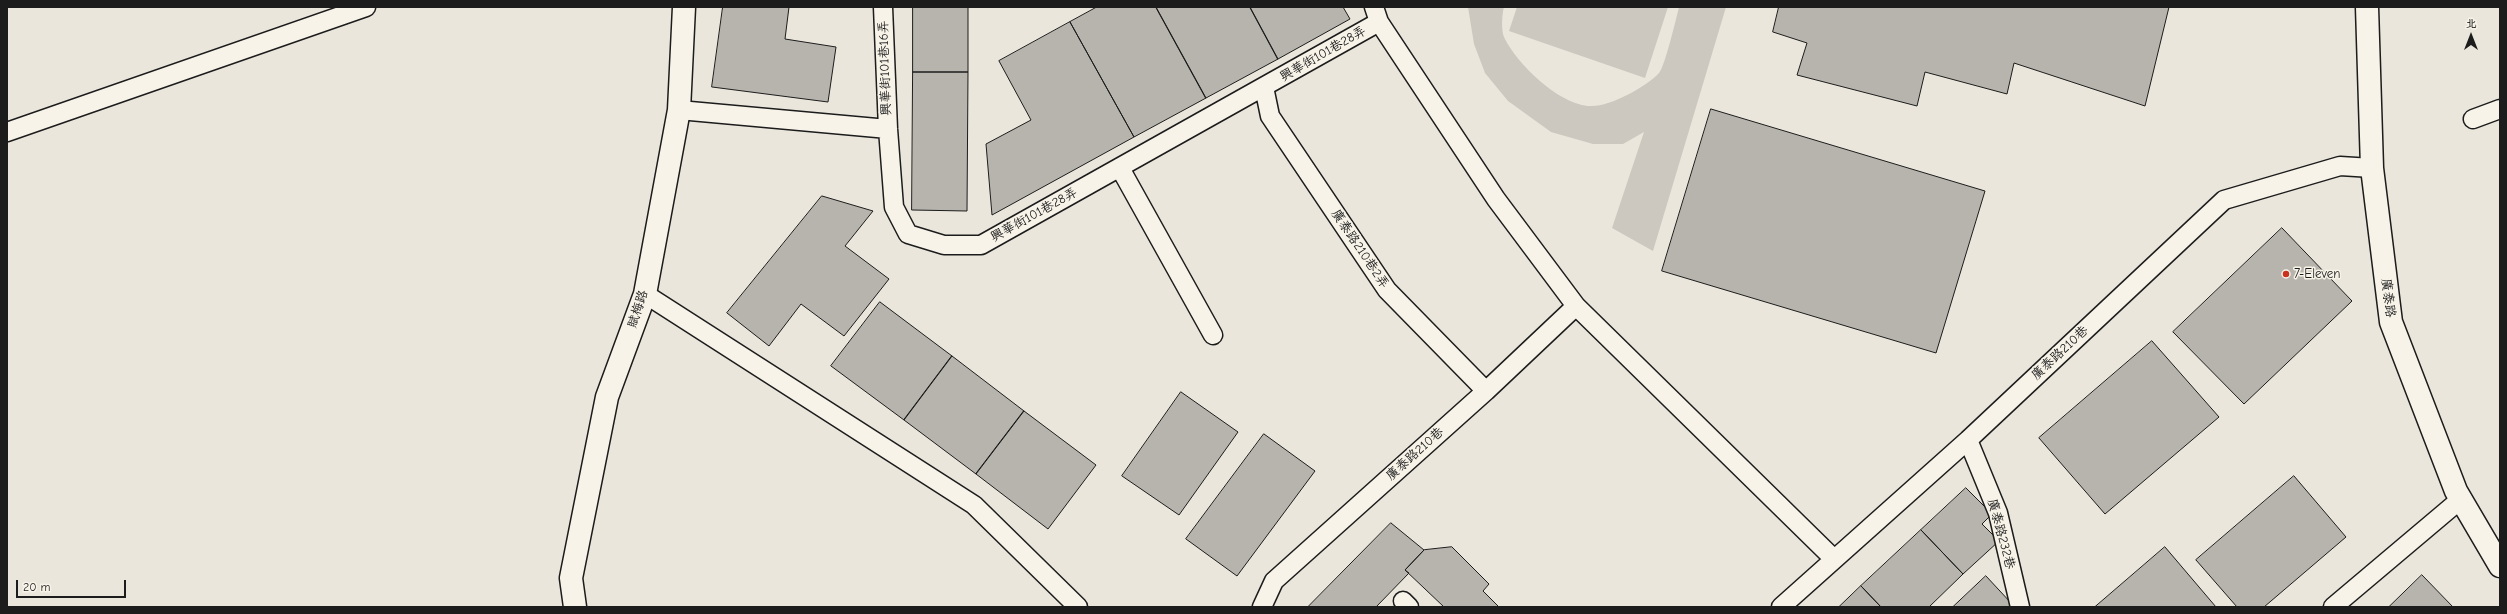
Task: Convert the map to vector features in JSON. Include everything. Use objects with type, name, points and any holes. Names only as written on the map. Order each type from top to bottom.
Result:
[{"type":"street","name":"賦梅路","points":[[575,607],[571,578],[607,397],[645,294],[679,110],[684,7]]},
{"type":"street","name":"廣泰路","points":[[2367,7],[2372,168],[2391,322],[2461,499],[2500,566]]},
{"type":"lane","points":[[7,132],[366,7]]},
{"type":"lane","name":"興華街101巷16弄","points":[[883,7],[888,129]]},
{"type":"lane","points":[[1376,15],[1496,198],[1576,306],[1834,560]]},
{"type":"lane","name":"興華街101巷28弄","points":[[888,129],[894,207],[908,234],[944,245],[981,245],[1264,87],[1376,15]]},
{"type":"lane","name":"廣泰路210巷2弄","points":[[1264,87],[1270,116],[1387,290],[1486,390]]},
{"type":"lane","points":[[2473,119],[2500,109]]},
{"type":"lane","points":[[679,110],[888,129]]},
{"type":"lane","name":"廣泰路210巷","points":[[1781,607],[1968,440],[2224,200],[2340,166],[2372,168]]},
{"type":"lane","points":[[1120,168],[1213,335]]},
{"type":"lane","points":[[645,294],[974,505],[1078,607]]},
{"type":"lane","name":"廣泰路210巷","points":[[1262,607],[1274,581],[1486,390],[1576,306]]},
{"type":"lane","name":"廣泰路232巷","points":[[1968,440],[1998,513],[2020,607]]},
{"type":"lane","points":[[2334,607],[2461,499]]},
{"type":"shaded area","points":[[1468,7],[1504,7],[1502,22],[1503,34],[1518,59],[1541,82],[1554,91],[1567,99],[1580,104],[1592,106],[1609,103],[1628,95],[1646,84],[1659,73],[1667,52],[1679,7],[1726,7],[1653,251],[1612,228],[1644,132],[1623,144],[1593,144],[1551,132],[1508,101],[1485,73],[1474,44]]},
{"type":"shaded area","points":[[1517,7],[1668,7],[1645,78],[1509,31]]},
{"type":"building","points":[[723,7],[789,7],[785,39],[836,47],[828,102],[712,87]]},
{"type":"building","points":[[913,7],[968,7],[968,72],[913,72]]},
{"type":"building","points":[[1097,7],[1156,7],[1206,98],[1134,137],[1070,22]]},
{"type":"building","points":[[1156,7],[1250,7],[1278,59],[1206,98]]},
{"type":"building","points":[[1250,7],[1343,7],[1350,19],[1278,59]]},
{"type":"building","points":[[1779,7],[2169,7],[2145,106],[2014,63],[2007,94],[1925,72],[1917,106],[1797,75],[1807,43],[1773,32]]},
{"type":"building","points":[[1070,22],[1134,137],[992,215],[986,144],[1031,120],[999,61]]},
{"type":"building","points":[[913,72],[968,72],[967,211],[912,210]]},
{"type":"building","points":[[1711,109],[1985,191],[1936,353],[1662,271]]},
{"type":"building","points":[[822,196],[873,211],[845,246],[889,279],[844,336],[801,304],[769,346],[727,313]]},
{"type":"building","points":[[2282,228],[2352,301],[2244,404],[2173,332]]},
{"type":"building","points":[[880,302],[952,356],[904,420],[831,366]]},
{"type":"building","points":[[2152,341],[2219,417],[2105,514],[2039,438]]},
{"type":"building","points":[[952,356],[1024,411],[976,474],[904,420]]},
{"type":"building","points":[[1181,392],[1238,432],[1179,515],[1122,476]]},
{"type":"building","points":[[1024,411],[1096,465],[1048,529],[976,474]]},
{"type":"building","points":[[1264,434],[1315,471],[1237,576],[1186,539]]},
{"type":"building","points":[[2294,476],[2346,537],[2264,607],[2237,607],[2196,560]]},
{"type":"building","points":[[1966,488],[1992,514],[1982,524],[1999,541],[1963,574],[1921,530]]},
{"type":"building","points":[[1391,523],[1424,550],[1405,570],[1409,573],[1376,607],[1308,607]]},
{"type":"building","points":[[1921,530],[1963,574],[1929,607],[1881,607],[1861,586]]},
{"type":"building","points":[[1452,547],[1489,584],[1483,591],[1499,607],[1444,607],[1405,570],[1424,550]]},
{"type":"building","points":[[2165,547],[2216,607],[2095,607]]},
{"type":"building","points":[[2422,575],[2453,607],[2389,607]]},
{"type":"building","points":[[1986,576],[2012,604],[2009,607],[1953,607]]},
{"type":"building","points":[[1861,586],[1881,607],[1839,607]]},
{"type":"place","name":"7-Eleven","points":[[2286,274]]}]
